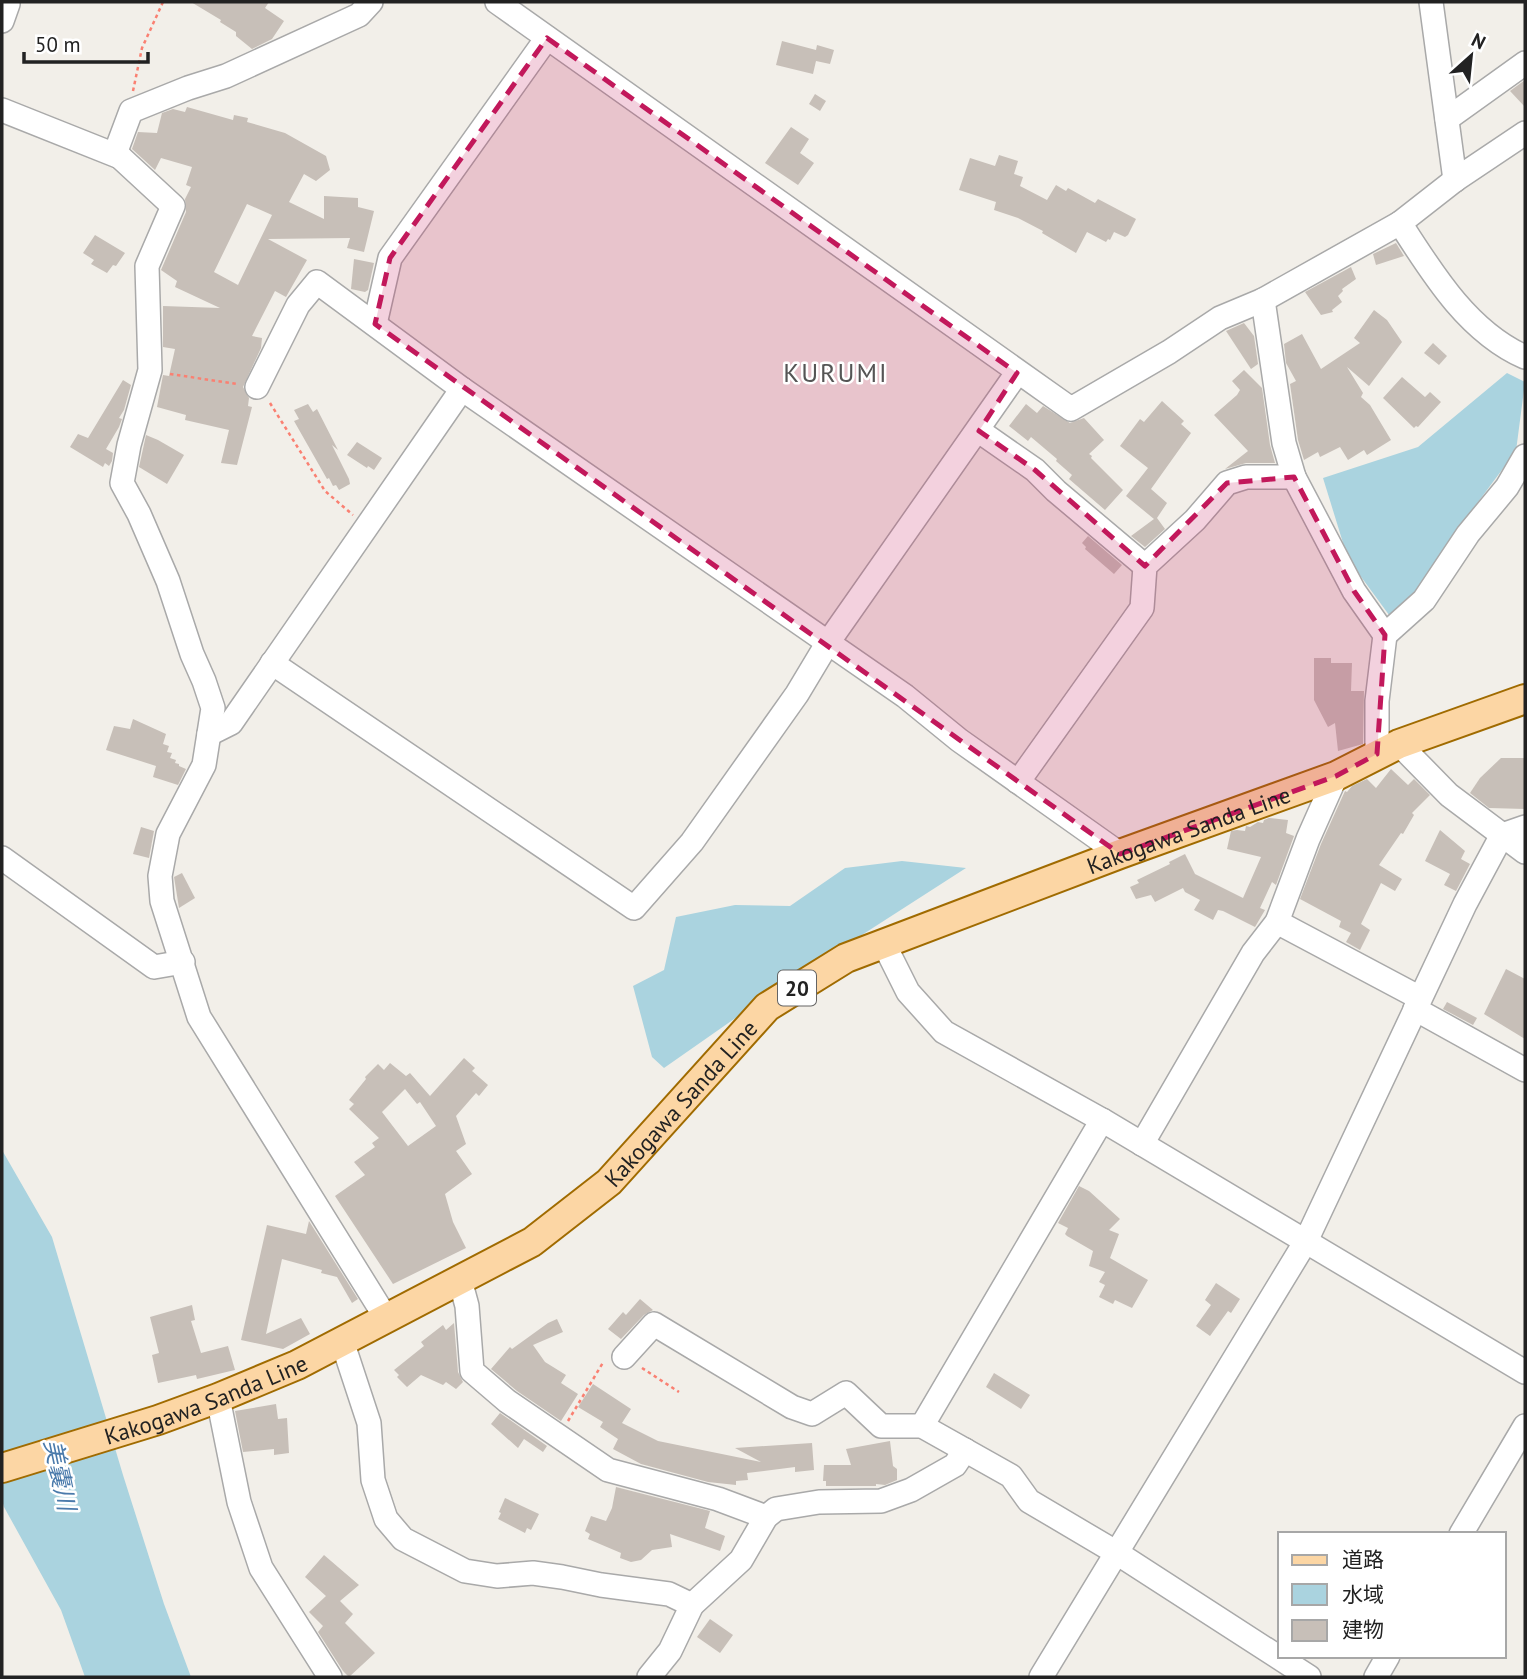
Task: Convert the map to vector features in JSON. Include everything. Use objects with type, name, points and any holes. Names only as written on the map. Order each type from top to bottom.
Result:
[{"type":"main road","name":"Kakogawa Sanda Line","points":[[2,1468],[158,1420],[297,1365],[532,1242],[609,1182],[767,1007],[846,958],[883,942],[1336,776],[1388,749],[1525,699]]},
{"type":"street","points":[[2,21],[8,4],[3,2]]},
{"type":"street","points":[[371,2],[359,15],[226,76],[131,111],[116,151],[173,206],[147,266],[150,370],[128,445],[122,482],[168,581],[213,708],[204,765],[167,834],[160,876],[162,901],[199,1017],[386,1318]]},
{"type":"street","points":[[497,2],[1071,409],[1169,352],[1220,318],[1263,300],[1399,223],[1525,132]]},
{"type":"street","points":[[1431,2],[1455,180]]},
{"type":"street","points":[[374,324],[390,258],[547,38]]},
{"type":"street","points":[[1447,119],[1525,63]]},
{"type":"street","points":[[2,110],[120,156]]},
{"type":"street","points":[[1399,223],[1433,275],[1488,336],[1525,357]]},
{"type":"street","points":[[257,387],[298,305],[317,282],[462,389],[905,696],[959,740],[1120,854]]},
{"type":"street","points":[[1263,300],[1284,443],[1294,477],[1354,591],[1385,635]]},
{"type":"street","points":[[272,663],[634,908],[692,842],[1017,373]]},
{"type":"street","points":[[209,734],[231,723],[462,389]]},
{"type":"street","points":[[979,431],[1035,470],[1144,566]]},
{"type":"street","points":[[1525,456],[1507,486],[1468,534],[1424,600],[1385,635],[1377,701],[1388,749],[1525,852]]},
{"type":"street","points":[[1018,782],[1142,608],[1144,566],[1195,520],[1227,483],[1246,477],[1294,477]]},
{"type":"street","points":[[1142,1144],[1253,953],[1277,922],[1308,839],[1336,776]]},
{"type":"street","points":[[1041,1677],[1306,1241],[1465,904],[1502,835],[1525,827]]},
{"type":"street","points":[[2,858],[154,967],[183,962]]},
{"type":"street","points":[[1277,922],[1418,1003],[1525,1070]]},
{"type":"street","points":[[883,942],[908,992],[944,1032],[1102,1120],[1525,1371]]},
{"type":"street","points":[[922,1426],[1102,1120]]},
{"type":"street","points":[[460,1280],[467,1306],[472,1371],[507,1401],[608,1470],[718,1499],[766,1517]]},
{"type":"street","points":[[624,1357],[654,1324],[792,1406],[812,1414],[846,1393],[881,1426],[922,1426],[1011,1476],[1029,1501],[1117,1553],[1278,1657]]},
{"type":"street","points":[[342,1341],[369,1423],[373,1480],[386,1519],[403,1539],[465,1571],[497,1576],[533,1573],[562,1577],[601,1586],[669,1594],[692,1605]]},
{"type":"street","points":[[218,1398],[239,1502],[261,1568],[330,1677]]},
{"type":"street","points":[[1462,1532],[1525,1426]]},
{"type":"street","points":[[649,1677],[670,1651],[692,1605],[741,1560],[766,1517],[776,1509],[819,1502],[881,1501],[911,1490],[955,1465],[965,1450]]},
{"type":"street","points":[[1280,1658],[1309,1677]]},
{"type":"street","points":[[1376,1677],[1387,1658]]},
{"type":"path","points":[[131,111],[134,76],[142,48],[163,2]]},
{"type":"path","points":[[150,370],[257,387],[280,417],[325,491],[366,527]]},
{"type":"path","points":[[559,1436],[603,1361],[624,1357],[679,1392]]},
{"type":"highlighted area","points":[[547,38],[1017,373],[979,431],[1035,470],[1145,566],[1227,483],[1294,477],[1354,591],[1385,635],[1377,754],[1336,776],[1120,854],[375,324],[390,258]]},
{"type":"water","points":[[1507,373],[1525,382],[1516,451],[1455,533],[1427,601],[1392,619],[1348,559],[1323,478],[1418,447]]},
{"type":"water","points":[[902,861],[966,868],[767,996],[664,1068],[652,1057],[633,986],[664,970],[676,917],[735,905],[790,906],[845,868]]},
{"type":"water","name":"美嚢川","points":[[2,1150],[52,1237],[123,1475],[164,1604],[191,1677],[85,1677],[61,1610],[4,1507]]},
{"type":"building","points":[[191,2],[269,2],[265,8],[284,21],[272,39],[252,49],[236,36],[236,32],[220,22],[221,20]]},
{"type":"building","points":[[782,41],[816,50],[817,45],[834,50],[830,64],[816,61],[813,74],[776,65]]},
{"type":"building","points":[[1525,80],[1525,107],[1510,91]]},
{"type":"building","points":[[815,94],[826,101],[820,111],[809,104]]},
{"type":"building","points":[[187,107],[233,120],[234,115],[248,118],[247,122],[285,133],[326,156],[330,170],[316,181],[304,174],[289,202],[324,219],[324,196],[358,198],[358,207],[374,211],[364,252],[347,248],[350,238],[268,239],[307,260],[286,297],[275,291],[252,336],[262,338],[261,348],[243,387],[249,398],[248,406],[252,407],[237,465],[221,463],[229,430],[185,420],[186,415],[157,407],[163,375],[169,376],[175,349],[163,347],[163,306],[220,308],[175,287],[177,281],[161,270],[186,212],[185,199],[191,187],[186,185],[192,167],[161,158],[155,170],[132,149],[138,132],[157,133],[162,113],[173,109],[185,112]],"holes":[[[247,204],[272,215],[238,285],[214,272]]]},
{"type":"building","points":[[791,127],[809,139],[800,153],[814,163],[798,185],[765,163]]},
{"type":"building","points":[[999,155],[1018,161],[1014,174],[1023,177],[1020,186],[1047,200],[1056,185],[1066,191],[1068,188],[1095,203],[1098,199],[1136,219],[1128,235],[1125,237],[1114,232],[1106,242],[1087,232],[1076,253],[1042,233],[1043,231],[1018,218],[994,210],[996,202],[959,190],[970,158],[995,166]]},
{"type":"building","points":[[95,235],[125,253],[107,273],[91,264],[94,260],[83,253]]},
{"type":"building","points":[[1396,243],[1404,256],[1376,265],[1373,254]]},
{"type":"building","points":[[354,259],[374,263],[368,290],[365,292],[351,289]]},
{"type":"building","points":[[1351,267],[1356,279],[1342,289],[1338,296],[1342,302],[1333,312],[1321,315],[1305,292]]},
{"type":"building","points":[[1374,310],[1387,320],[1402,342],[1369,386],[1347,367],[1363,393],[1361,397],[1370,405],[1391,440],[1367,455],[1364,450],[1348,460],[1340,447],[1320,457],[1318,452],[1304,460],[1298,440],[1290,384],[1296,381],[1286,363],[1284,344],[1302,334],[1321,369],[1360,343],[1354,338]]},
{"type":"building","points":[[1244,323],[1254,336],[1258,364],[1251,369],[1226,331]]},
{"type":"building","points":[[1433,343],[1447,356],[1439,365],[1424,353]]},
{"type":"building","points":[[1244,370],[1262,388],[1275,463],[1246,463],[1225,469],[1248,451],[1214,415],[1237,395],[1240,390],[1232,381]]},
{"type":"building","points":[[1402,377],[1425,397],[1430,392],[1441,402],[1418,427],[1414,428],[1383,398]]},
{"type":"building","points":[[123,380],[131,385],[119,418],[122,419],[119,427],[106,449],[113,453],[112,461],[109,466],[105,463],[103,467],[70,447],[78,434],[88,438]]},
{"type":"building","points":[[1162,401],[1184,421],[1181,424],[1191,433],[1151,489],[1167,503],[1157,518],[1165,529],[1145,547],[1131,536],[1154,519],[1126,496],[1148,468],[1120,446],[1140,419],[1144,422]]},
{"type":"building","points":[[308,404],[313,412],[317,409],[349,479],[350,484],[339,490],[327,479],[294,421],[299,419],[294,410]]},
{"type":"building","points":[[1026,404],[1037,413],[1043,406],[1070,423],[1084,418],[1104,440],[1089,454],[1123,490],[1105,510],[1069,479],[1072,475],[1057,459],[1031,437],[1028,441],[1009,426]]},
{"type":"building","points":[[146,435],[184,455],[167,484],[139,467]]},
{"type":"building","points":[[357,442],[382,458],[374,470],[347,455]]},
{"type":"building","points":[[1088,536],[1122,565],[1114,574],[1085,549],[1082,543]]},
{"type":"building","points":[[1314,658],[1331,658],[1331,663],[1352,663],[1351,691],[1364,691],[1363,744],[1338,751],[1335,723],[1328,727],[1314,700]]},
{"type":"building","points":[[133,719],[166,734],[163,744],[169,746],[167,752],[172,753],[170,758],[186,769],[178,785],[153,777],[156,766],[106,750],[114,726],[130,729]]},
{"type":"building","points":[[1501,758],[1525,758],[1525,809],[1489,808],[1470,793],[1480,778]]},
{"type":"building","points":[[1391,769],[1408,785],[1414,779],[1430,795],[1412,813],[1414,815],[1403,834],[1401,833],[1379,865],[1402,879],[1395,891],[1381,883],[1361,924],[1370,930],[1360,950],[1346,942],[1351,933],[1339,927],[1341,921],[1300,899],[1345,791],[1367,779],[1376,788]]},
{"type":"building","points":[[1269,818],[1288,820],[1286,833],[1294,836],[1276,885],[1272,882],[1260,908],[1265,910],[1255,927],[1223,911],[1218,910],[1213,920],[1194,910],[1200,900],[1185,892],[1183,888],[1155,902],[1151,895],[1136,899],[1130,887],[1139,883],[1137,880],[1185,854],[1195,874],[1243,898],[1261,857],[1227,849],[1231,831],[1245,831],[1246,826],[1263,823]]},
{"type":"building","points":[[141,827],[154,831],[149,858],[133,854]]},
{"type":"building","points":[[1440,830],[1465,851],[1461,859],[1470,864],[1456,891],[1444,885],[1450,874],[1425,861]]},
{"type":"building","points":[[182,873],[195,898],[179,908],[174,877]]},
{"type":"building","points":[[1506,969],[1525,979],[1525,1039],[1484,1014]]},
{"type":"building","points":[[1447,1002],[1477,1018],[1473,1025],[1443,1009]]},
{"type":"building","points":[[464,1058],[475,1068],[472,1071],[488,1085],[479,1096],[476,1093],[456,1116],[466,1144],[456,1151],[472,1174],[445,1194],[453,1222],[466,1248],[393,1284],[335,1196],[365,1175],[354,1162],[375,1147],[372,1143],[379,1138],[349,1109],[354,1104],[349,1100],[378,1064],[384,1070],[390,1063],[406,1076],[410,1073],[430,1096]],"holes":[[[405,1089],[417,1104],[420,1102],[436,1126],[408,1146],[382,1112]]]},
{"type":"building","points":[[1079,1186],[1089,1191],[1120,1219],[1109,1230],[1119,1234],[1110,1258],[1148,1280],[1132,1308],[1115,1300],[1113,1304],[1099,1297],[1105,1285],[1099,1282],[1105,1272],[1089,1266],[1093,1251],[1067,1236],[1065,1234],[1068,1228],[1058,1223]]},
{"type":"building","points":[[309,1221],[358,1299],[352,1303],[337,1277],[282,1259],[266,1334],[301,1318],[310,1334],[283,1349],[241,1340],[267,1225],[306,1234]]},
{"type":"building","points":[[1216,1283],[1240,1299],[1210,1336],[1196,1326],[1211,1305],[1205,1300]]},
{"type":"building","points":[[640,1299],[653,1310],[644,1315],[621,1339],[608,1329],[623,1312],[626,1315]]},
{"type":"building","points":[[192,1305],[195,1320],[191,1321],[201,1353],[228,1346],[235,1370],[197,1379],[196,1375],[158,1383],[152,1355],[159,1353],[150,1317]]},
{"type":"building","points":[[557,1319],[563,1332],[533,1345],[545,1362],[566,1375],[561,1383],[578,1394],[561,1421],[517,1391],[491,1369],[510,1347],[512,1349]]},
{"type":"building","points":[[454,1323],[458,1372],[463,1382],[456,1389],[446,1382],[443,1385],[421,1375],[407,1387],[394,1370],[424,1346],[421,1342],[443,1325],[446,1330]]},
{"type":"building","points":[[994,1373],[1030,1395],[1021,1409],[986,1387]]},
{"type":"building","points":[[593,1384],[631,1409],[622,1423],[658,1441],[761,1462],[735,1448],[812,1443],[814,1470],[795,1472],[795,1467],[747,1473],[748,1480],[736,1481],[736,1485],[708,1482],[641,1464],[613,1449],[618,1439],[600,1427],[603,1422],[578,1407]]},
{"type":"building","points":[[276,1404],[278,1419],[287,1418],[289,1453],[274,1455],[274,1449],[243,1452],[235,1411]]},
{"type":"building","points":[[500,1413],[547,1446],[543,1452],[524,1439],[518,1448],[491,1424]]},
{"type":"building","points":[[890,1441],[897,1480],[876,1486],[826,1486],[826,1481],[823,1481],[824,1465],[851,1465],[846,1449]]},
{"type":"building","points":[[616,1487],[710,1511],[705,1528],[725,1536],[720,1551],[670,1534],[672,1547],[652,1550],[641,1560],[631,1562],[620,1558],[621,1553],[588,1539],[590,1534],[585,1531],[591,1516],[606,1521]]},
{"type":"building","points":[[505,1498],[539,1514],[531,1530],[527,1528],[525,1533],[498,1519]]},
{"type":"building","points":[[324,1555],[359,1585],[340,1601],[353,1614],[345,1623],[375,1653],[349,1677],[318,1632],[323,1626],[309,1612],[326,1596],[305,1577]]},
{"type":"building","points":[[710,1619],[733,1635],[720,1653],[697,1637]]},
{"type":"district","name":"KURUMI","points":[[836,372]]}]
